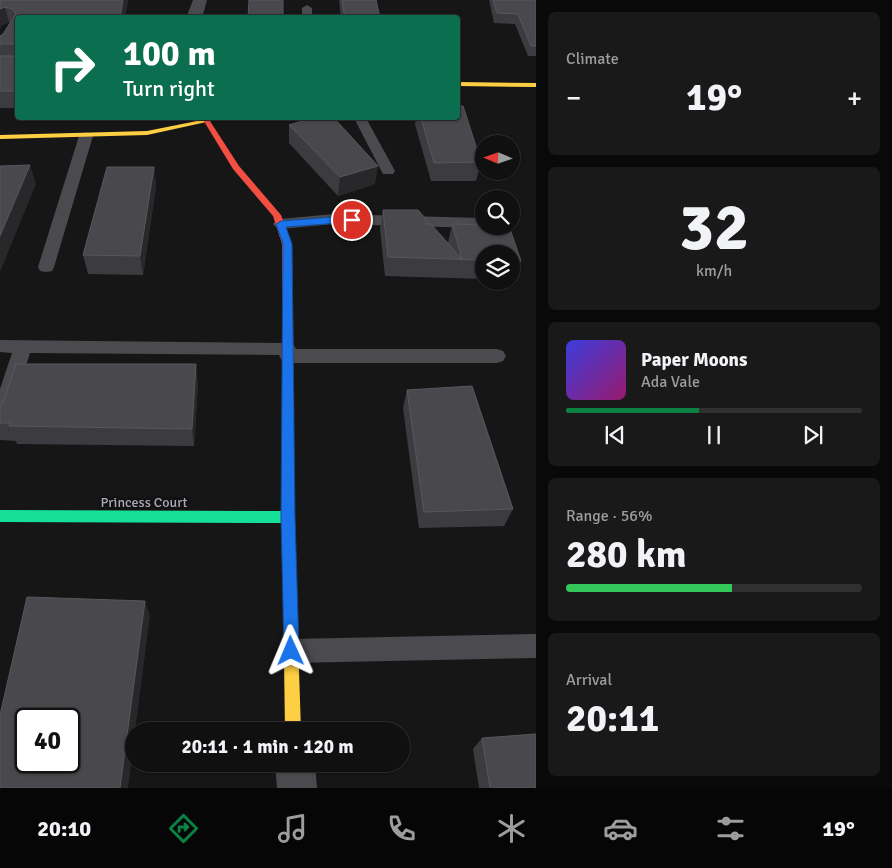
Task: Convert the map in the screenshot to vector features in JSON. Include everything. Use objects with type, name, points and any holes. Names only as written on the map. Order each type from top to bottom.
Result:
[{"type":"street","points":[[195,15],[200,0]]},
{"type":"street","points":[[460,84],[536,85]]},
{"type":"street","points":[[0,136],[86,136],[146,133],[201,120]]},
{"type":"street","points":[[206,120],[236,167],[277,214],[288,244],[288,517],[293,722]]},
{"type":"street","name":"Princess Court","points":[[0,516],[288,517]]},
{"type":"street","points":[[296,772],[297,788]]},
{"type":"lane","points":[[361,120],[388,171]]},
{"type":"lane","points":[[46,267],[86,136]]},
{"type":"lane","points":[[281,224],[333,220],[475,224]]},
{"type":"lane","points":[[0,346],[497,356]]},
{"type":"lane","points":[[0,418],[23,347]]},
{"type":"lane","points":[[291,651],[536,646]]},
{"type":"building","points":[[0,0],[123,0],[120,15],[15,15],[13,9],[5,7],[0,9]]},
{"type":"building","points":[[249,0],[283,0],[283,15],[248,15]]},
{"type":"building","points":[[342,0],[376,0],[379,15],[344,15]]},
{"type":"building","points":[[493,0],[536,0],[536,46],[531,46],[518,14],[497,13]]},
{"type":"building","points":[[15,16],[15,44],[0,44],[0,36]]},
{"type":"building","points":[[0,56],[15,56],[15,91],[0,91]]},
{"type":"building","points":[[460,106],[463,106],[475,143],[475,162],[434,163],[422,120],[460,120]]},
{"type":"building","points":[[306,120],[336,120],[378,166],[340,177],[289,125]]},
{"type":"building","points":[[30,165],[0,236],[0,166]]},
{"type":"building","points":[[107,167],[154,167],[140,256],[83,255]]},
{"type":"building","points":[[383,210],[418,210],[425,218],[426,224],[431,224],[462,259],[452,224],[475,225],[475,235],[512,235],[516,245],[475,245],[475,260],[388,257]]},
{"type":"building","points":[[16,364],[196,364],[192,429],[9,426],[10,423],[0,423],[0,406],[4,401]]},
{"type":"building","points":[[472,386],[513,509],[424,512],[407,390]]},
{"type":"building","points":[[27,597],[145,601],[129,722],[125,722],[125,751],[120,788],[0,788],[0,715]]},
{"type":"building","points":[[536,734],[536,788],[490,788],[482,738]]},
{"type":"traffic: fast","points":[[0,516],[288,517]]},
{"type":"traffic: slow","points":[[460,84],[536,85]]},
{"type":"traffic: slow","points":[[0,137],[147,133],[211,120]]},
{"type":"traffic: slow","points":[[288,392],[288,517],[293,722]]},
{"type":"traffic: jam","points":[[206,120],[236,167],[277,215],[287,244],[288,392]]},
{"type":"route","points":[[291,651],[288,517],[288,244],[281,224],[352,220]]}]
